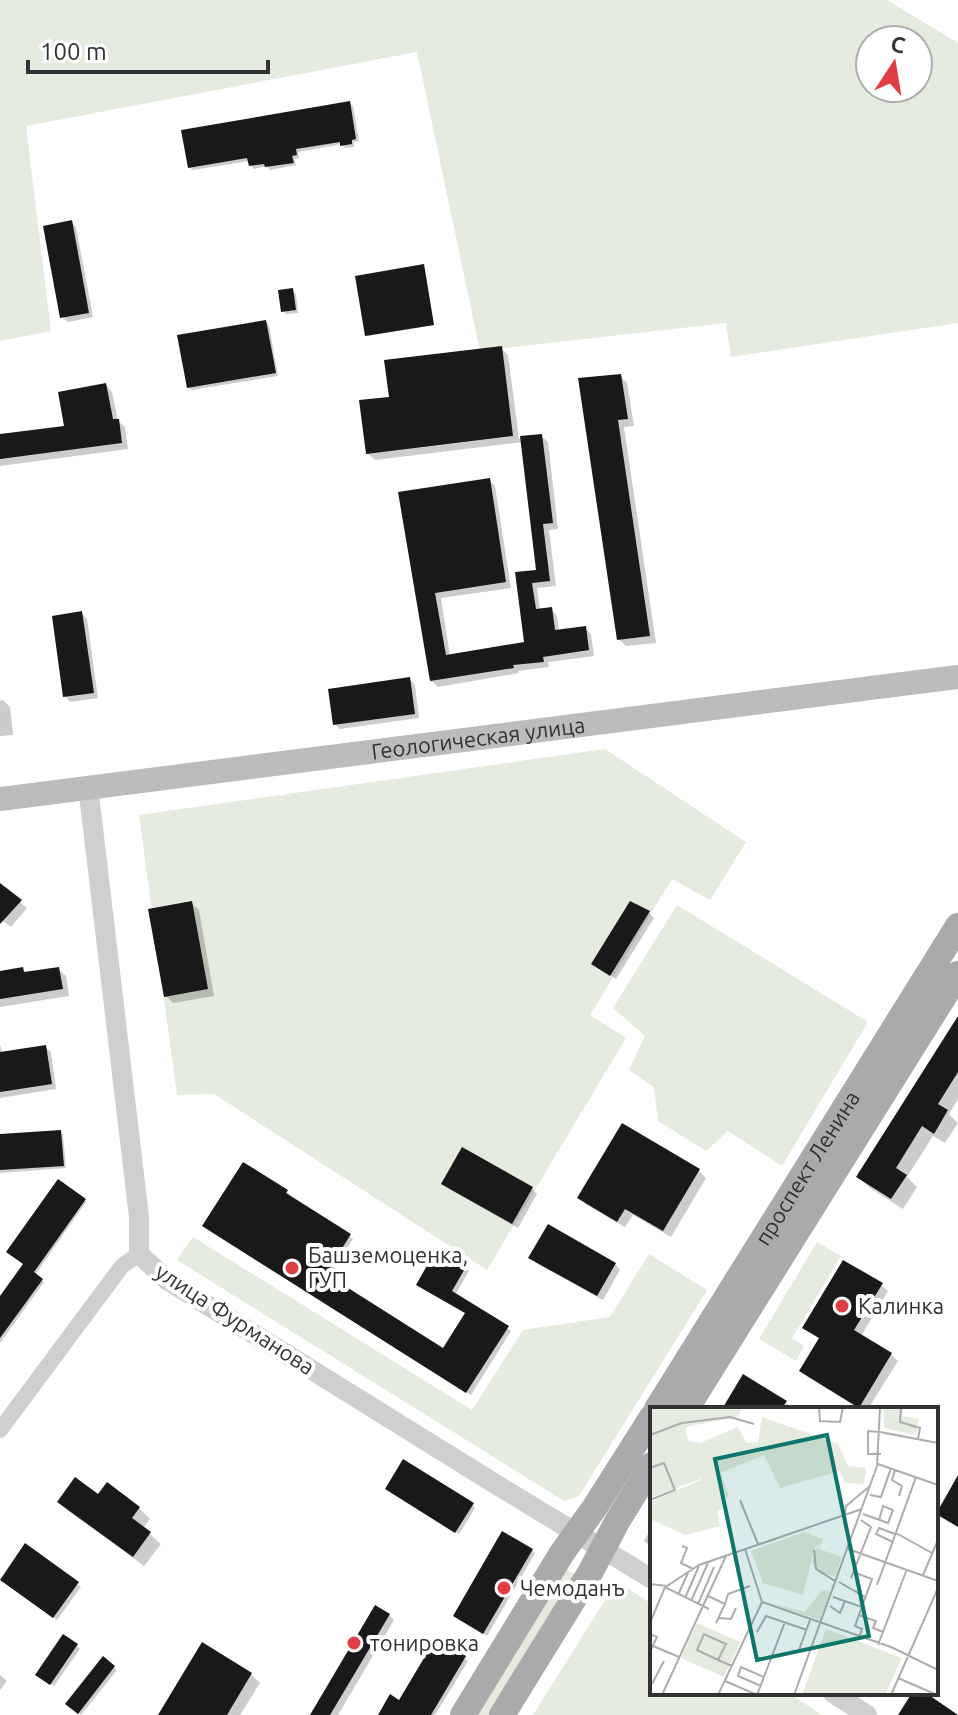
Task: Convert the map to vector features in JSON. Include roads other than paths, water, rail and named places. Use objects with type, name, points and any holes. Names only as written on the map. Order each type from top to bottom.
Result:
[{"type":"main road","name":"Геологическая улица","points":[[0,799],[958,677]]},
{"type":"main road","name":"проспект Ленина","points":[[687,1407],[952,973],[958,926]]},
{"type":"main road","name":"проспект Ленина","points":[[658,1407],[952,973]]},
{"type":"main road","points":[[463,1715],[650,1420]]},
{"type":"main road","points":[[502,1715],[650,1468]]},
{"type":"street","name":"улица Фурманова","points":[[88,786],[139,1217],[139,1254],[167,1280],[650,1578]]},
{"type":"street","points":[[0,1430],[122,1266],[139,1254]]},
{"type":"street","points":[[836,1695],[867,1715]]},
{"type":"place","name":"Башземоценка, ГУП","points":[[292,1268]]},
{"type":"place","name":"Калинка","points":[[842,1306]]},
{"type":"place","name":"Чемоданъ","points":[[504,1588]]},
{"type":"place","name":"тонировка","points":[[354,1643]]}]
